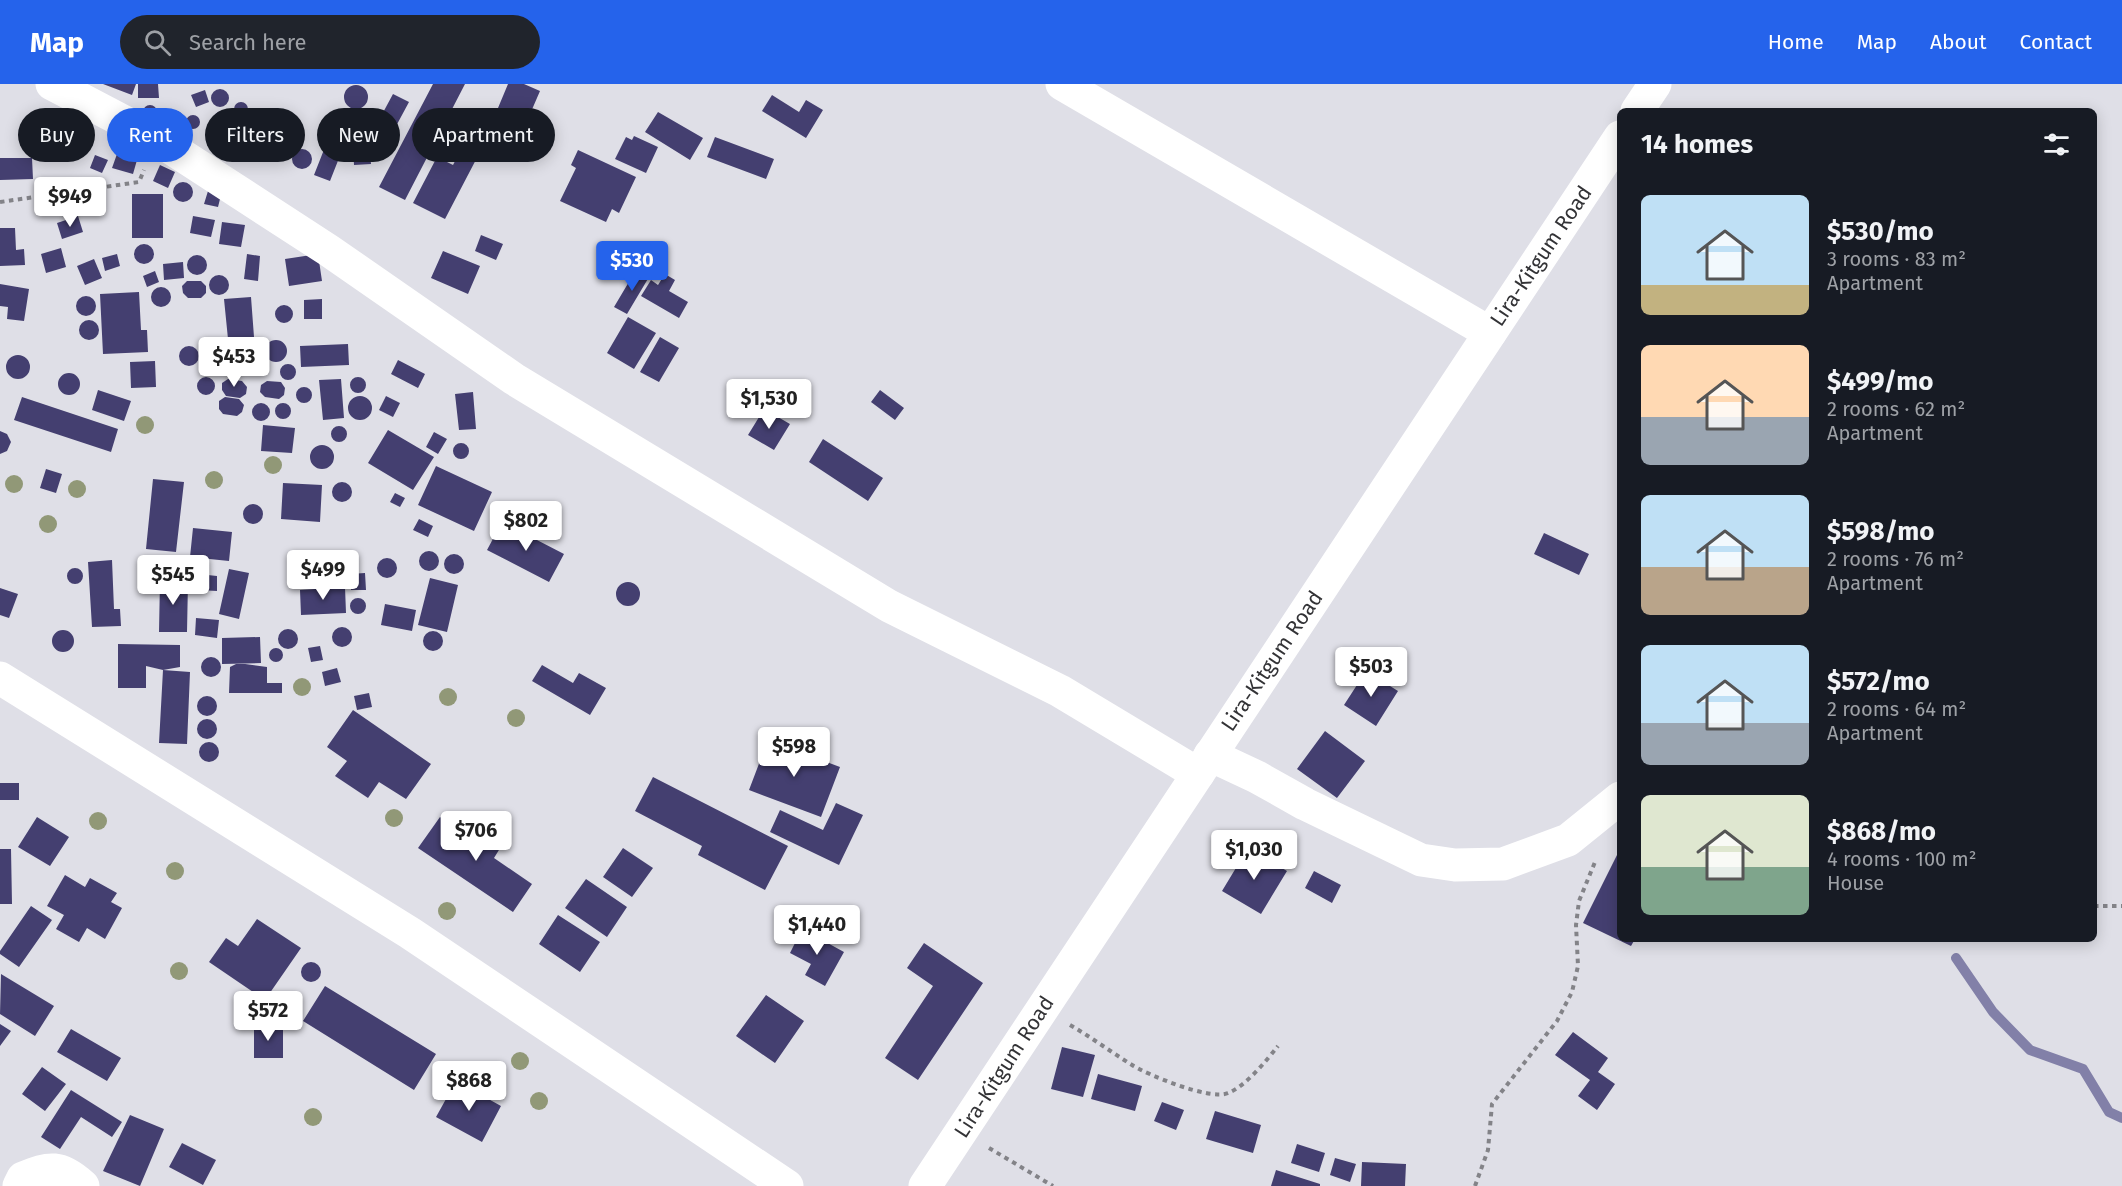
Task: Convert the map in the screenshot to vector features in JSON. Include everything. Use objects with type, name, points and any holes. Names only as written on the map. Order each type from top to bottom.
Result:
[{"type":"street","points":[[52,84],[107,113]]},
{"type":"street","points":[[1062,84],[1490,333]]},
{"type":"street","points":[[1639,108],[1655,84]]},
{"type":"street","name":"Lira-Kitgum Road","points":[[925,1186],[1617,142]]},
{"type":"street","points":[[192,162],[328,250],[514,379],[890,606],[1204,764],[1257,777],[1305,804],[1421,860],[1455,865],[1503,864],[1568,840],[1617,800]]},
{"type":"street","points":[[0,678],[410,933],[787,1186]]},
{"type":"street","points":[[19,1186],[23,1178],[45,1169],[69,1173],[83,1186]]},
{"type":"path","points":[[0,202],[139,182],[147,162]]},
{"type":"path","points":[[1475,1186],[1488,1150],[1492,1104],[1557,1021],[1572,992],[1578,966],[1576,925],[1579,902],[1596,861]]},
{"type":"path","points":[[2097,906],[2122,906]]},
{"type":"path","points":[[1042,1009],[1102,1044],[1133,1066],[1166,1081],[1204,1094],[1227,1094],[1258,1070],[1278,1046]]},
{"type":"path","points":[[957,1137],[988,1148],[1053,1186]]},
{"type":"building","points":[[103,84],[136,84],[132,95]]},
{"type":"building","points":[[138,84],[158,84],[159,98],[138,98]]},
{"type":"building","points":[[433,84],[465,84],[453,108],[420,108]]},
{"type":"building","points":[[508,84],[524,84],[540,91],[533,108],[498,108]]},
{"type":"building","points":[[351,86],[361,86],[367,92],[367,102],[361,108],[351,108],[345,102],[345,92]]},
{"type":"building","points":[[220,89],[228,94],[229,98],[224,106],[220,107],[212,102],[211,98],[216,90]]},
{"type":"building","points":[[205,90],[209,102],[196,107],[191,95]]},
{"type":"building","points":[[393,94],[409,102],[400,119],[400,108],[385,108]]},
{"type":"building","points":[[772,95],[799,112],[806,100],[823,110],[806,138],[762,111]]},
{"type":"building","points":[[238,102],[244,102],[248,108],[234,108]]},
{"type":"building","points":[[147,105],[156,108],[144,108]]},
{"type":"building","points":[[658,112],[703,138],[690,160],[645,132]]},
{"type":"building","points":[[193,115],[199,119],[198,127],[193,129]]},
{"type":"building","points":[[412,124],[412,162],[425,162],[405,200],[379,187],[392,162],[400,162],[400,147]]},
{"type":"building","points":[[634,136],[658,147],[646,173],[615,159],[626,137],[632,140]]},
{"type":"building","points":[[715,137],[774,159],[766,179],[707,157]]},
{"type":"building","points":[[305,150],[311,155],[311,163],[306,168],[298,168],[293,163],[305,162]]},
{"type":"building","points":[[578,150],[636,177],[619,213],[612,209],[606,222],[560,201],[576,168],[571,165]]},
{"type":"building","points":[[95,155],[107,160],[102,173],[90,168],[92,162],[95,162]]},
{"type":"building","points":[[0,158],[18,158],[18,162],[32,162],[33,179],[0,180]]},
{"type":"building","points":[[114,162],[136,162],[133,174],[112,168]]},
{"type":"building","points":[[319,162],[337,162],[330,181],[314,175]]},
{"type":"building","points":[[354,162],[371,162],[371,164],[354,165]]},
{"type":"building","points":[[434,162],[447,162],[453,165],[455,162],[475,162],[445,219],[413,203]]},
{"type":"building","points":[[160,165],[175,172],[168,188],[153,181]]},
{"type":"building","points":[[183,182],[190,185],[193,192],[190,199],[183,202],[176,199],[173,192],[176,185]]},
{"type":"building","points":[[208,191],[221,195],[218,207],[204,204]]},
{"type":"building","points":[[132,194],[163,194],[163,238],[132,238]]},
{"type":"building","points":[[78,216],[83,232],[62,239],[57,223]]},
{"type":"building","points":[[193,216],[215,220],[211,237],[190,233]]},
{"type":"building","points":[[222,222],[245,225],[241,247],[219,244]]},
{"type":"building","points":[[0,228],[15,228],[16,250],[24,249],[25,265],[0,266]]},
{"type":"building","points":[[481,235],[503,244],[496,260],[475,251]]},
{"type":"building","points":[[144,244],[151,247],[154,254],[151,261],[144,264],[137,261],[134,254],[137,247]]},
{"type":"building","points":[[61,248],[66,267],[46,273],[41,254]]},
{"type":"building","points":[[443,251],[480,266],[468,294],[431,278]]},
{"type":"building","points":[[117,254],[120,266],[105,271],[102,258]]},
{"type":"building","points":[[247,254],[260,256],[258,281],[244,279]]},
{"type":"building","points":[[318,254],[322,281],[289,286],[285,259]]},
{"type":"building","points":[[197,255],[204,258],[207,265],[204,272],[197,275],[190,272],[187,265],[190,258]]},
{"type":"building","points":[[94,259],[102,278],[85,285],[77,266]]},
{"type":"building","points":[[183,262],[184,278],[164,280],[163,264]]},
{"type":"building","points":[[636,270],[649,277],[627,314],[614,307]]},
{"type":"building","points":[[155,271],[159,282],[147,287],[143,276]]},
{"type":"building","points":[[665,274],[675,280],[669,291],[688,302],[679,318],[641,296],[651,280],[658,285]]},
{"type":"building","points":[[219,275],[226,278],[229,285],[226,292],[219,295],[212,292],[209,285],[212,278]]},
{"type":"building","points":[[187,281],[201,281],[206,286],[206,293],[201,298],[188,298],[183,293],[182,286]]},
{"type":"building","points":[[0,284],[29,289],[24,321],[7,319],[8,307],[0,306]]},
{"type":"building","points":[[161,287],[168,290],[171,297],[168,304],[161,307],[154,304],[151,297],[154,290]]},
{"type":"building","points":[[139,292],[141,330],[147,330],[148,352],[103,354],[100,294]]},
{"type":"building","points":[[86,296],[93,299],[96,306],[93,313],[86,316],[79,313],[76,306],[79,299]]},
{"type":"building","points":[[251,297],[254,337],[228,339],[224,299]]},
{"type":"building","points":[[322,299],[322,319],[304,319],[304,300]]},
{"type":"building","points":[[284,305],[292,310],[293,314],[288,322],[284,323],[276,318],[275,314],[280,306]]},
{"type":"building","points":[[628,317],[656,333],[634,369],[607,353]]},
{"type":"building","points":[[89,320],[96,323],[99,330],[96,337],[89,340],[82,337],[79,330],[82,323]]},
{"type":"building","points":[[660,337],[679,348],[659,382],[640,372]]},
{"type":"building","points":[[276,340],[284,343],[287,351],[284,359],[276,362],[268,359],[265,351],[268,343]]},
{"type":"building","points":[[348,344],[349,365],[301,367],[300,346]]},
{"type":"building","points":[[189,346],[196,349],[199,356],[196,363],[189,366],[182,363],[179,356],[182,349]]},
{"type":"building","points":[[18,355],[26,359],[30,367],[26,375],[18,379],[10,375],[6,367],[10,359]]},
{"type":"building","points":[[398,360],[425,374],[418,388],[391,374]]},
{"type":"building","points":[[155,361],[156,387],[131,388],[130,362]]},
{"type":"building","points":[[288,364],[294,366],[296,372],[294,378],[288,380],[282,378],[280,372],[282,366]]},
{"type":"building","points":[[65,373],[73,373],[80,380],[80,388],[73,395],[65,395],[58,388],[58,380]]},
{"type":"building","points":[[206,377],[214,382],[215,386],[210,394],[206,395],[198,390],[197,386],[202,378]]},
{"type":"building","points":[[358,377],[364,379],[366,385],[364,391],[358,393],[352,391],[350,385],[352,379]]},
{"type":"building","points":[[228,379],[242,381],[247,387],[246,394],[240,398],[226,396],[222,390],[222,383]]},
{"type":"building","points":[[341,379],[344,418],[323,420],[319,380]]},
{"type":"building","points":[[267,381],[281,382],[285,388],[284,395],[279,399],[265,397],[260,392],[261,385]]},
{"type":"building","points":[[304,387],[310,389],[312,395],[310,401],[304,403],[298,401],[296,395],[298,389]]},
{"type":"building","points":[[98,390],[131,401],[124,421],[92,410]]},
{"type":"building","points":[[880,390],[904,408],[895,420],[871,402]]},
{"type":"building","points":[[473,392],[476,429],[459,430],[455,394]]},
{"type":"building","points":[[360,396],[368,400],[372,408],[368,416],[360,420],[352,416],[348,408],[352,400]]},
{"type":"building","points":[[386,396],[400,403],[393,417],[379,410]]},
{"type":"building","points":[[22,397],[118,429],[111,452],[14,420]]},
{"type":"building","points":[[225,397],[239,399],[244,405],[242,412],[237,416],[223,414],[219,409],[219,401]]},
{"type":"building","points":[[261,403],[267,406],[270,412],[267,418],[261,421],[255,418],[252,412],[255,406]]},
{"type":"building","points":[[283,403],[289,405],[291,411],[289,417],[283,419],[277,417],[275,411],[277,405]]},
{"type":"building","points":[[764,409],[790,424],[774,450],[748,435]]},
{"type":"building","points":[[263,425],[295,428],[292,453],[261,451]]},
{"type":"building","points":[[339,426],[345,428],[347,434],[345,440],[339,442],[333,440],[331,434],[333,428]]},
{"type":"building","points":[[388,430],[434,457],[413,490],[368,463]]},
{"type":"building","points":[[0,431],[7,434],[11,442],[7,451],[0,454]]},
{"type":"building","points":[[434,432],[447,439],[438,454],[426,447]]},
{"type":"building","points":[[823,439],[883,478],[868,501],[809,462]]},
{"type":"building","points":[[461,443],[469,451],[461,459],[453,451]]},
{"type":"building","points":[[322,445],[331,448],[334,457],[331,466],[322,469],[313,466],[310,457],[313,448]]},
{"type":"building","points":[[436,466],[492,492],[474,531],[418,505]]},
{"type":"building","points":[[46,469],[62,474],[56,493],[40,488]]},
{"type":"building","points":[[153,479],[184,482],[176,552],[146,549]]},
{"type":"building","points":[[342,482],[349,485],[352,492],[349,499],[342,502],[335,499],[332,492],[335,485]]},
{"type":"building","points":[[283,483],[322,485],[320,522],[281,519]]},
{"type":"building","points":[[395,493],[405,498],[400,507],[390,502]]},
{"type":"building","points":[[253,504],[260,507],[263,514],[260,521],[253,524],[246,521],[243,514],[246,507]]},
{"type":"building","points":[[419,519],[433,526],[428,537],[413,530]]},
{"type":"building","points":[[502,522],[564,554],[549,582],[487,550]]},
{"type":"building","points":[[193,528],[232,532],[229,561],[190,557]]},
{"type":"building","points":[[1544,533],[1589,554],[1579,575],[1534,554]]},
{"type":"building","points":[[429,551],[436,554],[439,561],[436,568],[429,571],[422,568],[419,561],[422,554]]},
{"type":"building","points":[[454,554],[461,557],[464,564],[461,571],[454,574],[447,571],[444,564],[447,557]]},
{"type":"building","points":[[304,557],[310,557],[314,564],[310,571],[304,571],[300,567],[300,561]]},
{"type":"building","points":[[329,558],[335,558],[340,566],[338,572],[329,574],[324,569],[324,563]]},
{"type":"building","points":[[387,558],[394,561],[397,568],[394,575],[387,578],[380,575],[377,568],[380,561]]},
{"type":"building","points":[[112,560],[114,609],[120,609],[121,626],[92,627],[88,562]]},
{"type":"building","points":[[72,568],[78,568],[83,576],[81,582],[72,584],[67,579],[67,573]]},
{"type":"building","points":[[229,569],[249,573],[239,619],[219,614]]},
{"type":"building","points":[[365,573],[366,590],[351,590],[350,574]]},
{"type":"building","points":[[198,574],[217,576],[217,591],[198,590]]},
{"type":"building","points":[[430,578],[458,585],[447,632],[418,625]]},
{"type":"building","points":[[160,580],[188,581],[187,632],[159,632]]},
{"type":"building","points":[[628,582],[637,585],[640,594],[637,603],[628,606],[619,603],[616,594],[619,585]]},
{"type":"building","points":[[345,587],[346,613],[301,615],[300,590]]},
{"type":"building","points":[[0,588],[18,594],[9,618],[0,615]]},
{"type":"building","points":[[358,598],[364,600],[366,606],[364,612],[358,614],[352,612],[350,606],[352,600]]},
{"type":"building","points":[[385,604],[416,610],[412,631],[381,625]]},
{"type":"building","points":[[196,618],[219,620],[217,638],[195,635]]},
{"type":"building","points":[[342,627],[349,630],[352,637],[349,644],[342,647],[335,644],[332,637],[335,630]]},
{"type":"building","points":[[288,629],[295,632],[298,639],[295,646],[288,649],[281,646],[278,639],[281,632]]},
{"type":"building","points":[[59,630],[67,630],[74,637],[74,645],[67,652],[59,652],[52,645],[52,637]]},
{"type":"building","points":[[433,631],[440,634],[443,641],[440,648],[433,651],[426,648],[423,641],[426,634]]},
{"type":"building","points":[[260,637],[261,663],[222,664],[222,638]]},
{"type":"building","points":[[118,644],[180,645],[180,667],[163,670],[146,666],[146,688],[118,688]]},
{"type":"building","points":[[320,646],[323,660],[311,662],[308,648]]},
{"type":"building","points":[[273,648],[279,648],[283,655],[279,662],[273,662],[269,658],[269,652]]},
{"type":"building","points":[[211,657],[218,660],[221,667],[218,674],[211,677],[204,674],[201,667],[204,660]]},
{"type":"building","points":[[238,663],[267,667],[267,683],[282,683],[282,693],[229,693],[230,667]]},
{"type":"building","points":[[542,665],[573,683],[579,673],[606,688],[590,715],[532,681]]},
{"type":"building","points":[[337,668],[341,682],[325,686],[322,672]]},
{"type":"building","points":[[163,670],[190,672],[187,744],[159,743]]},
{"type":"building","points":[[1366,671],[1398,691],[1376,726],[1344,705]]},
{"type":"building","points":[[369,693],[372,707],[357,710],[354,696]]},
{"type":"building","points":[[207,696],[214,699],[217,706],[214,713],[207,716],[200,713],[197,706],[200,699]]},
{"type":"building","points":[[353,710],[431,764],[406,799],[379,782],[368,798],[335,776],[347,761],[327,747]]},
{"type":"building","points":[[207,719],[214,722],[217,729],[214,736],[207,739],[200,736],[197,729],[200,722]]},
{"type":"building","points":[[1325,731],[1365,761],[1337,798],[1297,769]]},
{"type":"building","points":[[768,740],[840,767],[821,817],[749,790]]},
{"type":"building","points":[[209,742],[216,745],[219,752],[216,759],[209,762],[202,759],[199,752],[202,745]]},
{"type":"building","points":[[653,777],[788,846],[765,890],[698,855],[702,846],[635,811]]},
{"type":"building","points":[[0,783],[19,783],[19,800],[0,800]]},
{"type":"building","points":[[836,803],[863,815],[839,865],[770,832],[780,810],[823,830]]},
{"type":"building","points":[[37,817],[69,837],[50,866],[18,847]]},
{"type":"building","points":[[440,817],[469,837],[475,826],[502,845],[494,858],[532,884],[513,912],[418,848]]},
{"type":"building","points":[[623,848],[653,868],[632,897],[603,877]]},
{"type":"building","points":[[1248,848],[1287,871],[1261,914],[1222,891]]},
{"type":"building","points":[[0,849],[11,849],[12,904],[0,904]]},
{"type":"building","points":[[1617,855],[1617,939],[1583,923]]},
{"type":"building","points":[[1314,871],[1341,885],[1332,903],[1305,888]]},
{"type":"building","points":[[65,875],[85,887],[90,878],[117,893],[111,902],[122,908],[105,939],[87,928],[79,942],[56,929],[64,915],[47,906]]},
{"type":"building","points":[[586,879],[627,907],[607,937],[565,908]]},
{"type":"building","points":[[31,906],[52,920],[19,967],[0,954],[0,951]]},
{"type":"building","points":[[558,915],[600,942],[580,972],[539,944]]},
{"type":"building","points":[[257,919],[301,948],[265,1000],[209,962],[226,938],[238,946]]},
{"type":"building","points":[[802,929],[844,952],[825,986],[805,975],[811,964],[790,953]]},
{"type":"building","points":[[924,943],[983,983],[918,1080],[885,1058],[933,986],[907,968]]},
{"type":"building","points":[[311,962],[318,965],[321,972],[318,979],[311,982],[304,979],[301,972],[304,965]]},
{"type":"building","points":[[1,974],[54,1006],[35,1036],[0,1014]]},
{"type":"building","points":[[325,986],[436,1054],[414,1090],[303,1021]]},
{"type":"building","points":[[766,995],[804,1021],[775,1063],[736,1036]]},
{"type":"building","points":[[0,1024],[11,1031],[0,1046]]},
{"type":"building","points":[[254,1026],[283,1026],[283,1058],[254,1058]]},
{"type":"building","points":[[71,1029],[121,1058],[107,1081],[57,1052]]},
{"type":"building","points":[[1573,1032],[1608,1058],[1598,1072],[1615,1084],[1597,1110],[1578,1096],[1590,1080],[1555,1055]]},
{"type":"building","points":[[1062,1047],[1095,1055],[1083,1097],[1051,1089]]},
{"type":"building","points":[[42,1067],[66,1084],[45,1111],[22,1094]]},
{"type":"building","points":[[1098,1074],[1142,1086],[1135,1111],[1091,1099]]},
{"type":"building","points":[[456,1081],[501,1106],[482,1142],[436,1117]]},
{"type":"building","points":[[71,1090],[122,1122],[112,1137],[81,1117],[60,1149],[41,1137]]},
{"type":"building","points":[[1162,1102],[1184,1110],[1176,1130],[1154,1121]]},
{"type":"building","points":[[1215,1111],[1261,1125],[1253,1153],[1206,1139]]},
{"type":"building","points":[[130,1115],[164,1129],[140,1186],[103,1171]]},
{"type":"building","points":[[182,1143],[216,1160],[203,1185],[169,1167]]},
{"type":"building","points":[[1297,1144],[1325,1153],[1319,1172],[1291,1163]]},
{"type":"building","points":[[1335,1158],[1356,1164],[1350,1182],[1330,1175]]},
{"type":"building","points":[[1362,1162],[1406,1164],[1405,1186],[1361,1186]]},
{"type":"building","points":[[1276,1170],[1320,1184],[1320,1186],[1271,1186]]},
{"type":"waterway","points":[[1956,958],[1993,1012],[2030,1050],[2083,1069],[2109,1112],[2122,1118]]}]
